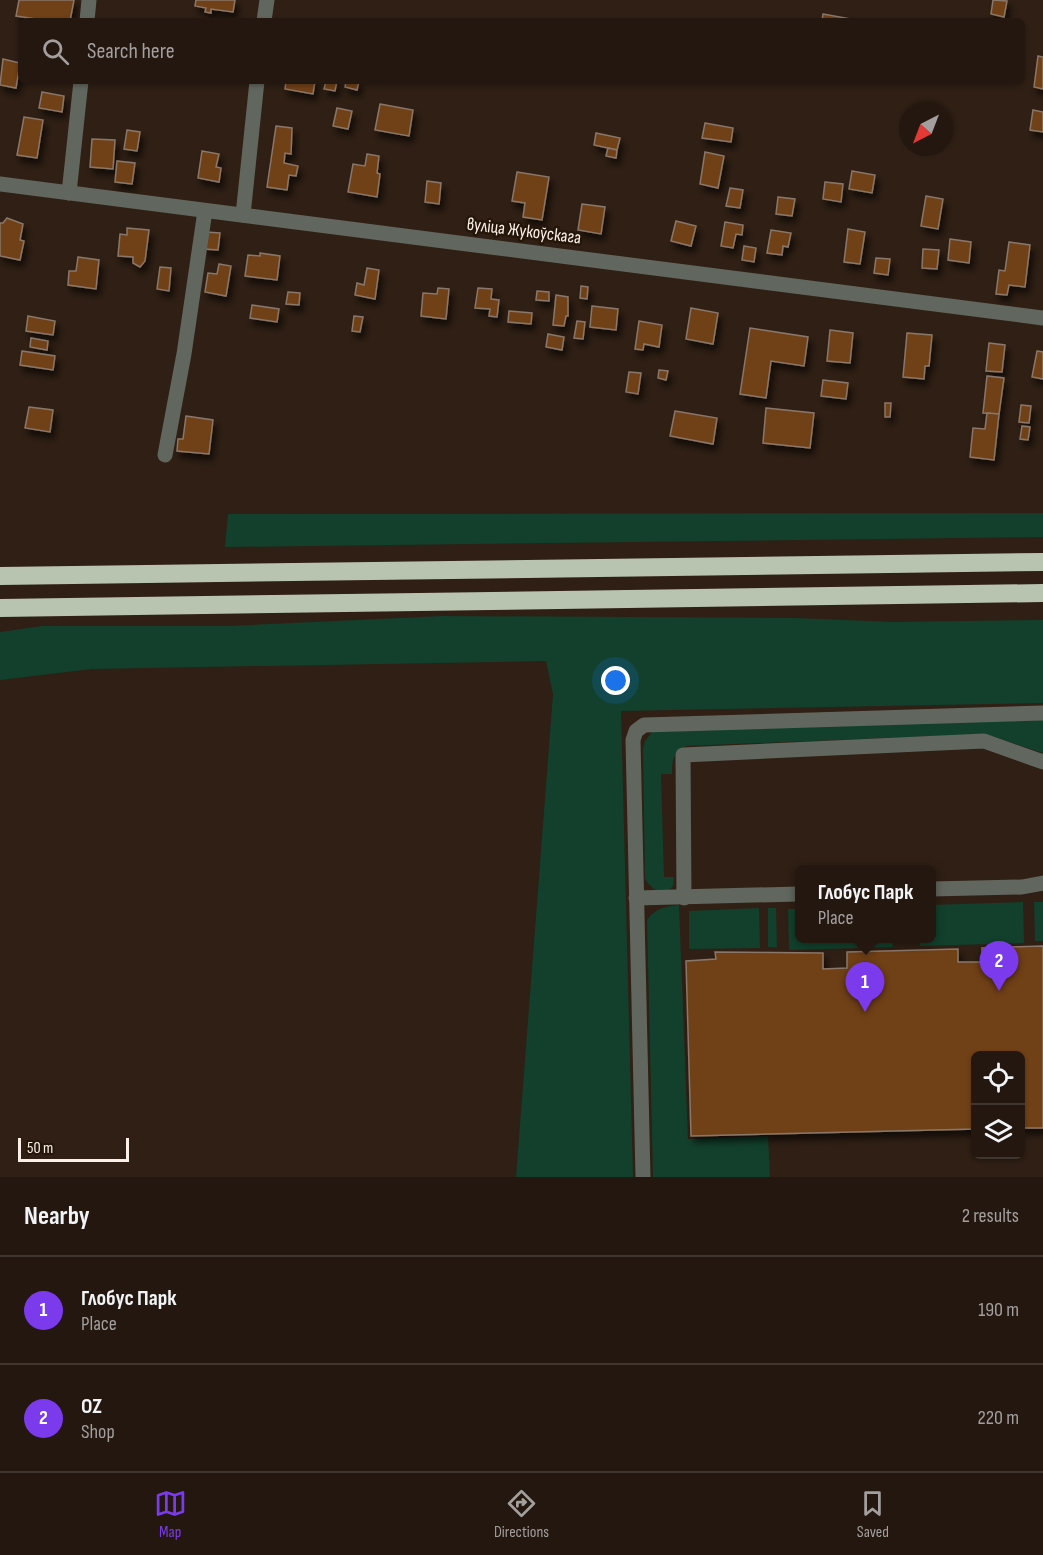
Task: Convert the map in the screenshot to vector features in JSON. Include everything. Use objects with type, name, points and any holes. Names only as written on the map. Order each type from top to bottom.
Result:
[{"type":"highway","points":[[0,576],[1043,562]]},
{"type":"highway","points":[[0,608],[1043,593]]},
{"type":"street","points":[[87,18],[89,0]]},
{"type":"street","points":[[264,18],[267,0]]},
{"type":"street","points":[[69,193],[81,84]]},
{"type":"street","points":[[243,214],[257,84]]},
{"type":"street","name":"вуліца Жукоўскага","points":[[0,184],[1043,318]]},
{"type":"street","points":[[165,455],[184,354],[205,211]]},
{"type":"street","points":[[643,1177],[633,740],[636,731],[644,725],[1043,713]]},
{"type":"street","points":[[684,898],[683,755],[984,741],[1043,762]]},
{"type":"street","points":[[936,890],[1043,883]]},
{"type":"street","points":[[636,898],[795,894]]},
{"type":"green space","points":[[1043,513],[1043,537],[225,547],[228,514]]},
{"type":"green space","points":[[443,616],[795,618],[893,622],[1043,620],[1043,703],[621,711],[633,1177],[516,1177],[553,694],[546,661],[92,669],[0,680],[0,632],[42,626],[229,626]]},
{"type":"green space","points":[[1043,720],[1043,753],[985,734],[686,746],[674,757],[672,774],[661,774],[664,877],[674,877],[673,886],[667,892],[660,891],[652,887],[645,879],[643,749],[645,741],[652,732]]},
{"type":"green space","points":[[1023,902],[1024,943],[920,946],[920,943],[936,943],[936,905]]},
{"type":"green space","points":[[1034,902],[1043,902],[1043,941],[1035,941]]},
{"type":"green space","points":[[679,905],[688,1139],[768,1136],[770,1177],[653,1177],[647,920],[661,909]]},
{"type":"green space","points":[[759,908],[760,948],[689,949],[689,911]]},
{"type":"green space","points":[[768,908],[776,908],[777,947],[768,947]]},
{"type":"green space","points":[[788,909],[795,909],[795,943],[892,943],[893,947],[789,950]]},
{"type":"building","points":[[19,0],[74,0],[71,18],[16,16]]},
{"type":"building","points":[[196,0],[235,0],[233,12],[211,9],[211,13],[205,12],[206,8],[195,6]]},
{"type":"building","points":[[993,0],[1007,1],[1004,17],[991,14]]},
{"type":"building","points":[[823,14],[845,18],[822,18]]},
{"type":"building","points":[[1038,56],[1043,57],[1043,89],[1034,87]]},
{"type":"building","points":[[3,59],[18,63],[16,88],[0,85]]},
{"type":"building","points":[[286,84],[315,84],[313,94],[285,89]]},
{"type":"building","points":[[325,84],[336,84],[335,91],[324,89]]},
{"type":"building","points":[[346,84],[358,84],[357,90],[345,87]]},
{"type":"building","points":[[42,92],[64,96],[62,112],[39,108]]},
{"type":"building","points":[[380,104],[413,110],[409,136],[375,130]]},
{"type":"building","points":[[337,108],[352,111],[348,129],[333,126]]},
{"type":"building","points":[[1033,110],[1043,112],[1043,132],[1030,130]]},
{"type":"building","points":[[24,117],[43,120],[37,158],[17,155]]},
{"type":"building","points":[[705,123],[733,128],[731,142],[702,138]]},
{"type":"building","points":[[276,126],[292,128],[291,154],[285,153],[284,163],[298,166],[296,176],[289,175],[287,190],[267,187]]},
{"type":"building","points":[[127,130],[140,132],[137,151],[124,149]]},
{"type":"building","points":[[596,133],[620,138],[617,150],[594,145]]},
{"type":"building","points":[[92,139],[115,140],[113,169],[90,167]]},
{"type":"building","points":[[608,148],[617,150],[616,158],[606,156]]},
{"type":"building","points":[[202,151],[219,154],[216,167],[221,168],[219,182],[198,178]]},
{"type":"building","points":[[705,152],[724,156],[718,188],[700,184]]},
{"type":"building","points":[[367,154],[379,156],[377,173],[380,174],[377,197],[348,192],[353,164],[365,166]]},
{"type":"building","points":[[117,161],[135,163],[132,184],[115,182]]},
{"type":"building","points":[[852,171],[875,175],[872,193],[849,189]]},
{"type":"building","points":[[517,172],[549,177],[542,220],[523,217],[525,203],[512,201]]},
{"type":"building","points":[[427,181],[441,183],[439,204],[425,202]]},
{"type":"building","points":[[825,182],[843,184],[841,202],[823,199]]},
{"type":"building","points":[[730,188],[743,190],[740,208],[726,206]]},
{"type":"building","points":[[926,196],[943,199],[938,229],[921,226]]},
{"type":"building","points":[[778,197],[795,199],[792,216],[776,214]]},
{"type":"building","points":[[582,204],[605,207],[601,234],[578,230]]},
{"type":"building","points":[[7,218],[23,224],[20,240],[24,241],[20,260],[0,256],[0,223]]},
{"type":"building","points":[[676,221],[696,226],[691,246],[671,241]]},
{"type":"building","points":[[725,222],[743,225],[742,235],[736,234],[733,248],[721,246]]},
{"type":"building","points":[[127,228],[149,230],[145,261],[140,267],[133,263],[133,257],[118,256],[120,234],[127,235]]},
{"type":"building","points":[[848,229],[865,232],[860,264],[844,262]]},
{"type":"building","points":[[771,230],[791,233],[788,247],[783,246],[782,255],[767,253]]},
{"type":"building","points":[[206,232],[220,233],[218,250],[204,249]]},
{"type":"building","points":[[950,239],[971,242],[969,263],[948,260]]},
{"type":"building","points":[[1009,242],[1030,245],[1025,287],[1009,285],[1007,295],[996,294],[999,270],[1005,271]]},
{"type":"building","points":[[744,246],[756,248],[754,262],[742,260]]},
{"type":"building","points":[[923,249],[939,250],[937,269],[922,268]]},
{"type":"building","points":[[260,253],[280,256],[277,280],[245,276],[248,255],[260,256]]},
{"type":"building","points":[[78,257],[99,260],[96,289],[68,285],[69,271],[76,271]]},
{"type":"building","points":[[876,258],[890,259],[888,275],[874,273]]},
{"type":"building","points":[[219,264],[231,266],[226,296],[205,292],[208,273],[217,274]]},
{"type":"building","points":[[160,267],[171,268],[169,291],[157,289]]},
{"type":"building","points":[[367,268],[379,270],[375,299],[355,295],[357,283],[364,285]]},
{"type":"building","points":[[581,286],[588,287],[587,299],[580,298]]},
{"type":"building","points":[[438,288],[449,289],[446,319],[421,316],[423,293],[437,294]]},
{"type":"building","points":[[478,288],[492,289],[491,299],[499,300],[497,317],[489,316],[490,309],[475,308]]},
{"type":"building","points":[[537,291],[549,292],[549,301],[536,300]]},
{"type":"building","points":[[288,292],[300,293],[299,305],[286,304]]},
{"type":"building","points":[[556,295],[568,297],[568,316],[566,316],[564,326],[553,325]]},
{"type":"building","points":[[252,305],[279,309],[277,322],[250,318]]},
{"type":"building","points":[[592,306],[618,309],[616,330],[590,327]]},
{"type":"building","points":[[691,308],[718,313],[713,344],[686,339]]},
{"type":"building","points":[[509,311],[532,313],[531,324],[508,322]]},
{"type":"building","points":[[28,316],[55,321],[53,335],[26,331]]},
{"type":"building","points":[[354,316],[363,317],[360,332],[352,331]]},
{"type":"building","points":[[577,321],[585,322],[583,339],[574,338]]},
{"type":"building","points":[[639,321],[662,325],[659,347],[644,344],[643,350],[635,349]]},
{"type":"building","points":[[750,328],[808,337],[804,366],[771,361],[766,398],[740,394]]},
{"type":"building","points":[[830,330],[853,333],[850,363],[827,361]]},
{"type":"building","points":[[907,333],[932,335],[929,366],[925,366],[924,379],[903,377]]},
{"type":"building","points":[[548,334],[564,337],[562,350],[546,347]]},
{"type":"building","points":[[31,338],[48,341],[47,350],[30,347]]},
{"type":"building","points":[[989,343],[1005,345],[1002,372],[986,371]]},
{"type":"building","points":[[22,351],[55,356],[53,370],[20,365]]},
{"type":"building","points":[[1037,351],[1043,352],[1043,379],[1032,377]]},
{"type":"building","points":[[659,370],[668,371],[666,380],[658,378]]},
{"type":"building","points":[[629,372],[641,373],[638,394],[626,392]]},
{"type":"building","points":[[987,376],[1004,378],[999,414],[983,413]]},
{"type":"building","points":[[823,380],[848,383],[846,399],[821,396]]},
{"type":"building","points":[[885,403],[891,403],[890,417],[885,417]]},
{"type":"building","points":[[1021,405],[1031,406],[1029,423],[1019,422]]},
{"type":"building","points":[[29,407],[53,410],[50,432],[25,428]]},
{"type":"building","points":[[766,408],[814,413],[810,448],[763,443]]},
{"type":"building","points":[[675,411],[717,418],[713,444],[670,436]]},
{"type":"building","points":[[987,413],[999,414],[994,460],[970,457],[973,428],[985,429]]},
{"type":"building","points":[[186,416],[213,420],[209,454],[177,451],[178,439],[183,439]]},
{"type":"building","points":[[1022,426],[1030,427],[1028,440],[1020,439]]},
{"type":"building","points":[[1043,946],[1043,1128],[1025,1128],[1025,1051],[971,1051],[971,1129],[691,1136],[686,961],[716,959],[715,952],[823,953],[823,969],[847,968],[847,952],[958,949],[958,962],[982,962],[982,948]]},
{"type":"place","name":"OZ","points":[[999,991]]},
{"type":"place","name":"Глобус Парк","points":[[865,1012]]}]
